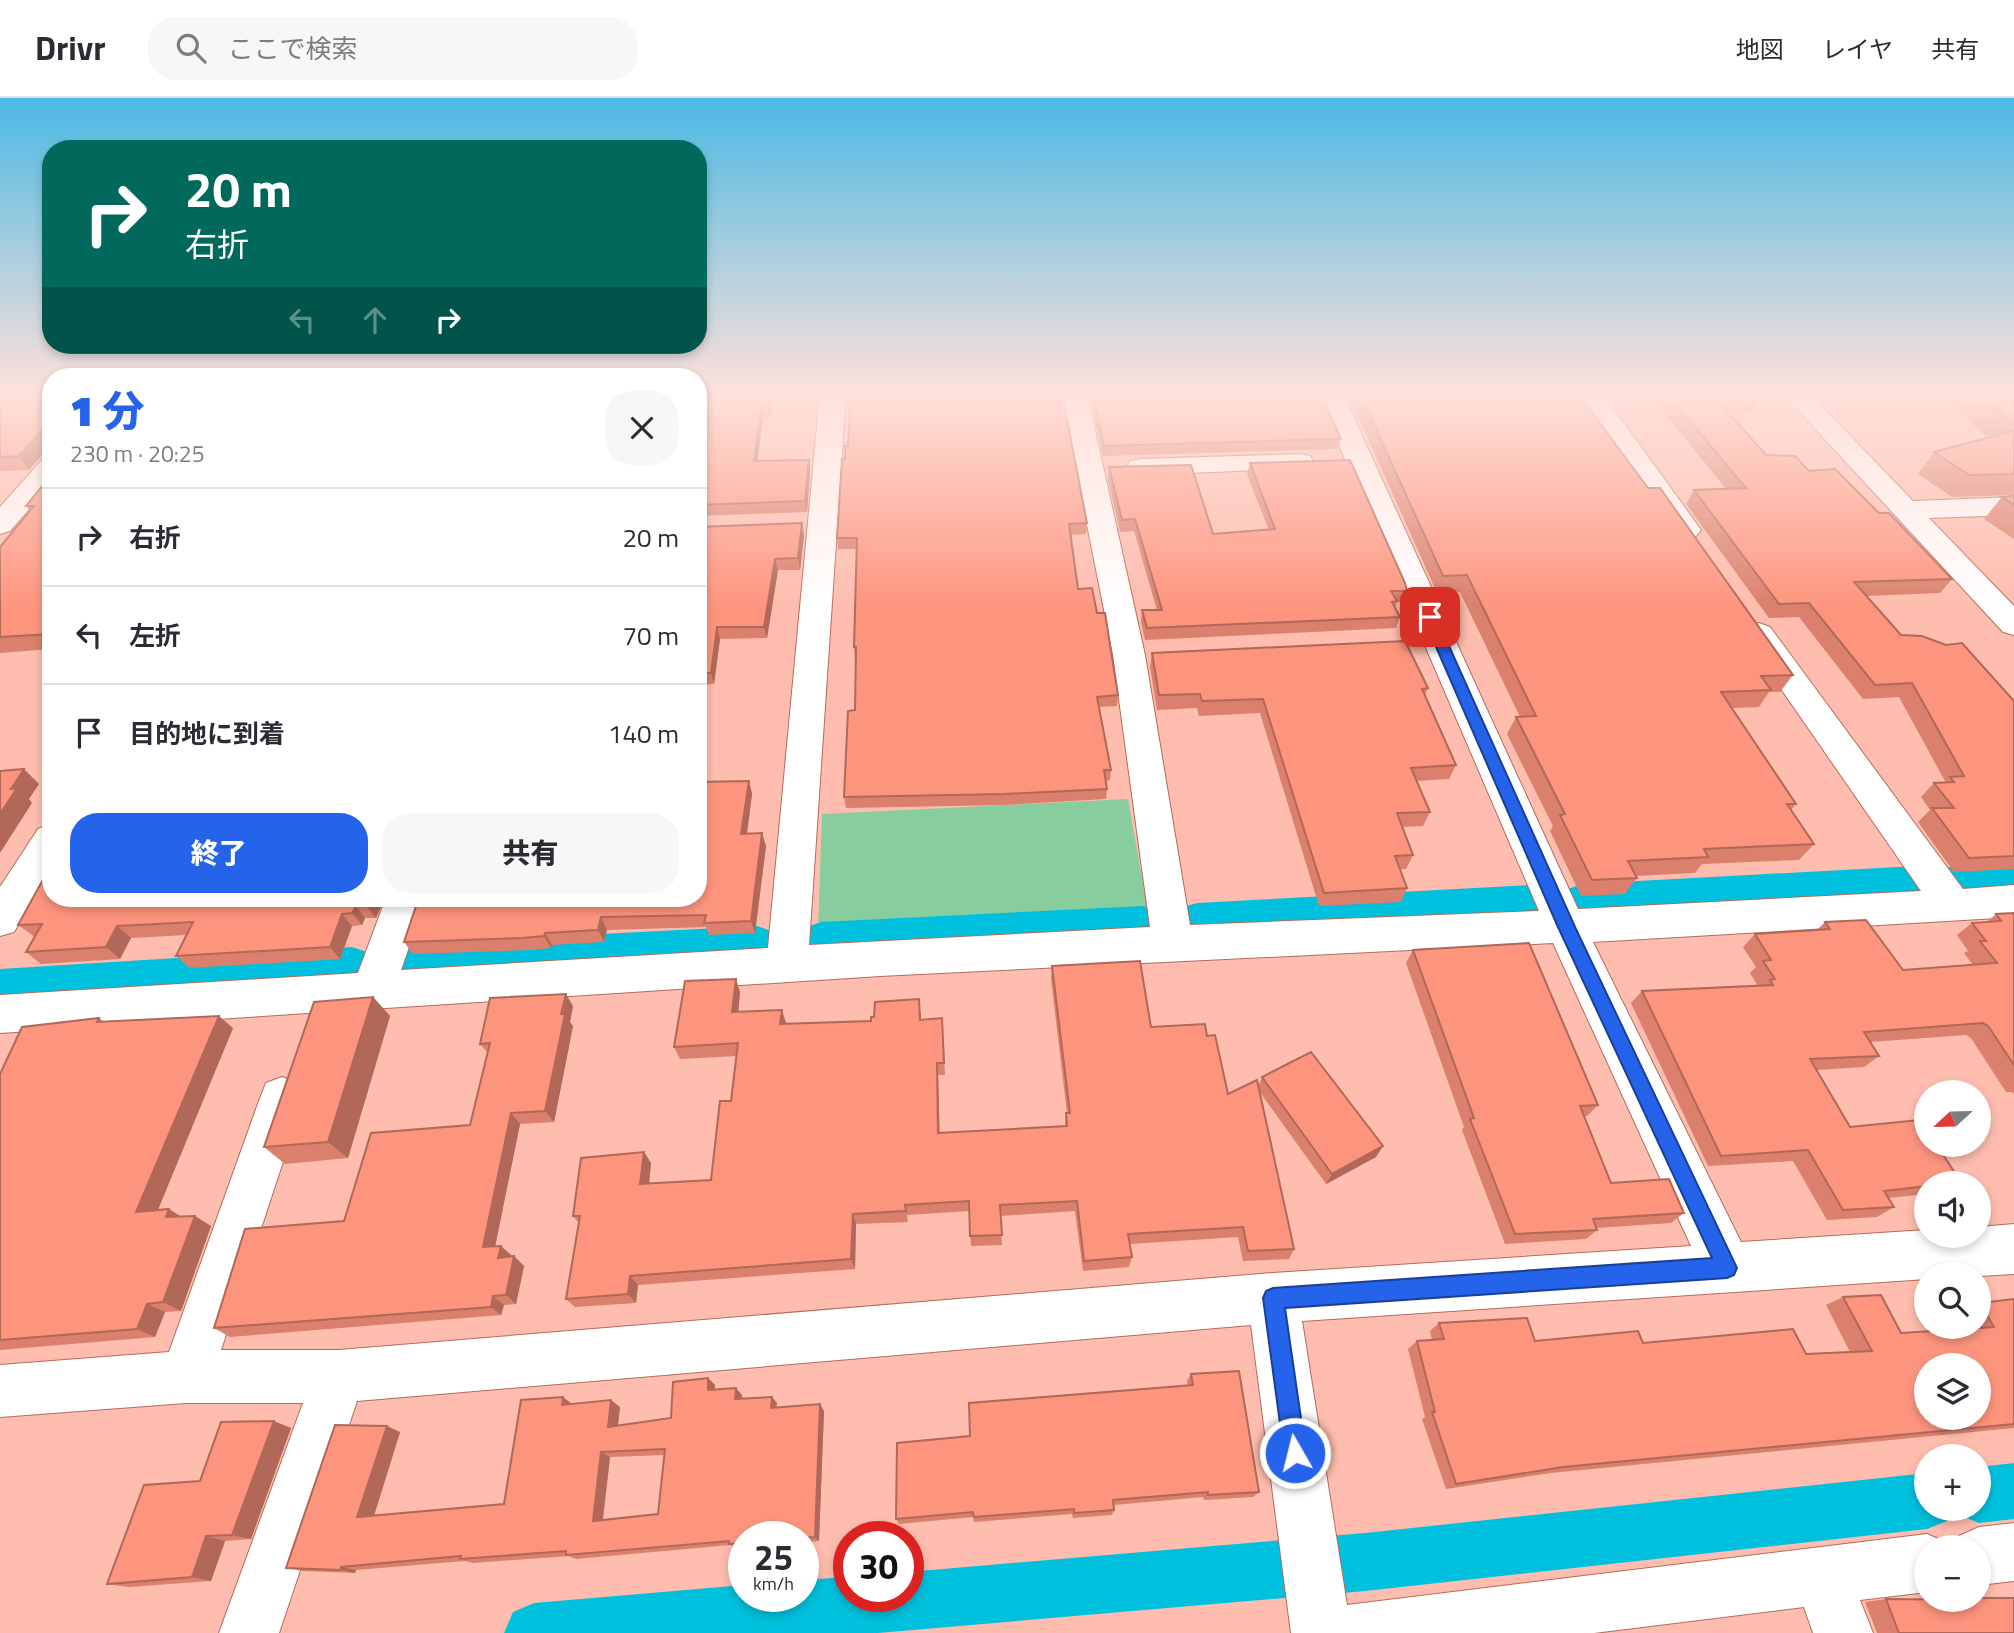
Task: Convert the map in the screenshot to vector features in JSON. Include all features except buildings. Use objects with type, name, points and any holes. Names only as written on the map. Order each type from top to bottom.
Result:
[{"type":"street","points":[[787,964],[809,524],[820,466]]},
{"type":"street","points":[[1173,466],[1089,468],[1142,655],[1173,943]]},
{"type":"street","points":[[1340,466],[1566,927],[1727,1268]]},
{"type":"street","points":[[1641,466],[1703,553]]},
{"type":"street","points":[[1863,466],[2014,625]]},
{"type":"street","points":[[0,525],[42,477]]},
{"type":"street","points":[[1904,510],[2014,506]]},
{"type":"street","points":[[1743,610],[1953,906]]},
{"type":"street","points":[[0,920],[42,853]]},
{"type":"street","points":[[0,1014],[305,1029],[373,990],[1173,943],[1566,927],[2014,901]]},
{"type":"street","points":[[373,990],[403,907]]},
{"type":"street","points":[[186,1377],[305,1029]]},
{"type":"street","points":[[0,1391],[186,1377],[339,1376],[1273,1298],[2014,1249]]},
{"type":"street","points":[[1273,1298],[1321,1633]]},
{"type":"street","points":[[249,1633],[339,1376]]},
{"type":"street","points":[[1991,1555],[2014,1552]]},
{"type":"street","points":[[1352,1633],[1914,1565]]},
{"type":"street","points":[[1821,1576],[1843,1633]]},
{"type":"green space","points":[[1128,799],[1149,917],[818,930],[822,814]]},
{"type":"waterway","points":[[1956,880],[2014,876]]},
{"type":"waterway","points":[[1582,900],[1917,882]]},
{"type":"waterway","points":[[1197,919],[1530,901]]},
{"type":"waterway","points":[[821,939],[1143,922]]},
{"type":"waterway","points":[[406,961],[757,943]]},
{"type":"waterway","points":[[0,987],[352,964]]},
{"type":"waterway","points":[[1991,1494],[2014,1491]]},
{"type":"waterway","points":[[534,1633],[1365,1562],[1914,1502]]},
{"type":"route","points":[[1295,1453],[1273,1298],[1727,1268],[1566,927],[1430,617]]}]
